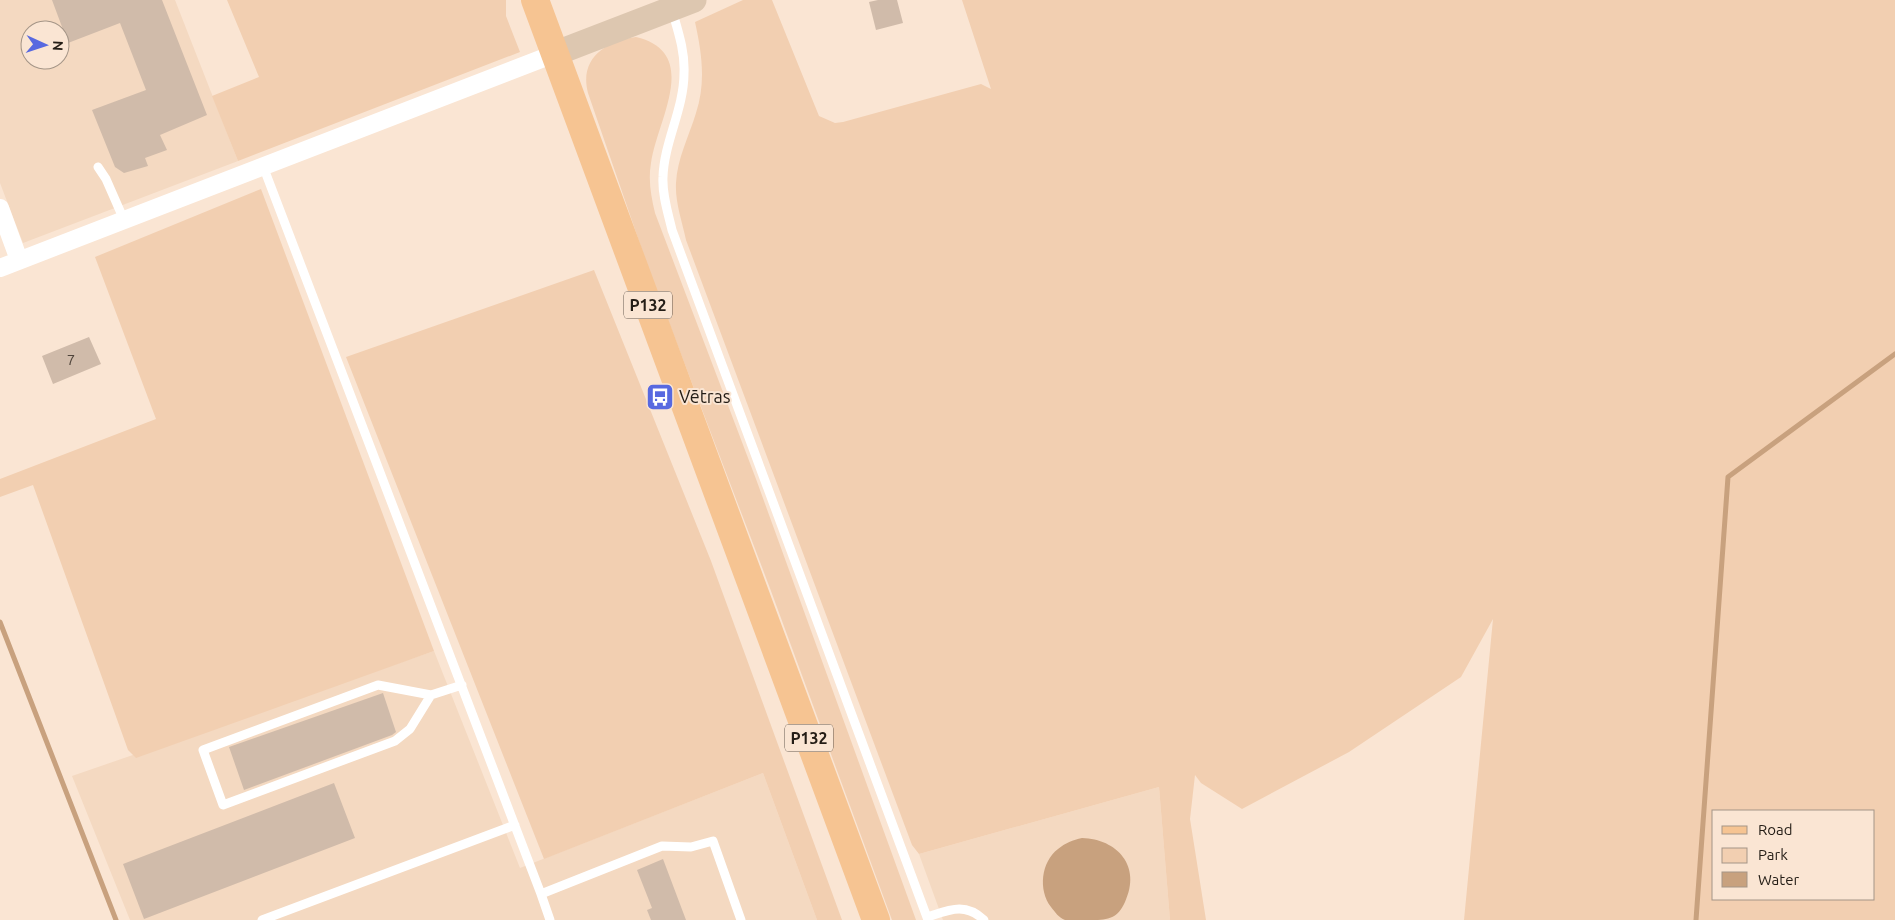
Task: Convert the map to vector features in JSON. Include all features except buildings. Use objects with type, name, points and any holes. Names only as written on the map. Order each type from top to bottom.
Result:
[{"type":"main road","name":"P132","points":[[535,0],[876,920]]},
{"type":"street","points":[[0,268],[554,54],[678,3]]},
{"type":"street","points":[[0,208],[19,260]]},
{"type":"lane","points":[[678,3],[684,74],[681,100],[666,155],[663,178],[664,199],[672,230],[927,919],[952,909],[968,909],[984,920]]},
{"type":"lane","points":[[263,166],[550,920]]},
{"type":"lane","points":[[98,167],[106,179],[124,220]]},
{"type":"lane","points":[[431,695],[410,729],[395,741],[223,805],[203,750],[378,685],[431,695],[462,685]]},
{"type":"lane","points":[[262,920],[515,825]]},
{"type":"lane","points":[[541,894],[662,846],[692,847],[713,841],[741,920]]},
{"type":"shaded area","points":[[0,0],[175,0],[238,161],[23,243],[0,183]]},
{"type":"shaded area","points":[[434,651],[520,868],[763,773],[817,920],[130,920],[72,776]]},
{"type":"shaded area","points":[[1159,787],[1170,920],[943,920],[919,854]]},
{"type":"green space","points":[[227,0],[506,0],[506,16],[520,52],[238,161],[212,96],[259,77]]},
{"type":"green space","points":[[743,0],[772,0],[819,116],[835,123],[981,84],[991,89],[962,0],[1895,0],[1895,920],[1464,920],[1493,619],[1461,677],[1349,752],[1242,809],[1201,783],[1195,775],[1190,819],[1206,920],[1170,920],[1159,787],[919,854],[912,845],[686,240],[678,204],[676,183],[681,156],[699,102],[702,79],[700,45],[695,22]]},
{"type":"green space","points":[[636,37],[656,45],[667,57],[671,73],[671,90],[650,169],[650,188],[655,213],[756,479],[916,920],[892,920],[771,591],[649,270],[588,93],[587,70],[597,54],[614,43]]},
{"type":"green space","points":[[261,189],[434,651],[136,758],[128,750],[33,485],[0,497],[0,479],[156,419],[95,257]]},
{"type":"green space","points":[[594,270],[711,561],[842,920],[817,920],[763,773],[544,859],[346,357]]},
{"type":"water","points":[[1082,838],[1106,843],[1123,857],[1128,866],[1130,877],[1129,889],[1125,902],[1116,915],[1108,919],[1065,920],[1051,907],[1044,893],[1043,876],[1052,855],[1066,843]]},
{"type":"waterway","points":[[1696,920],[1728,477],[1895,354]]},
{"type":"waterway","points":[[0,622],[116,920]]},
{"type":"place","name":"Vētras","points":[[660,397]]}]
